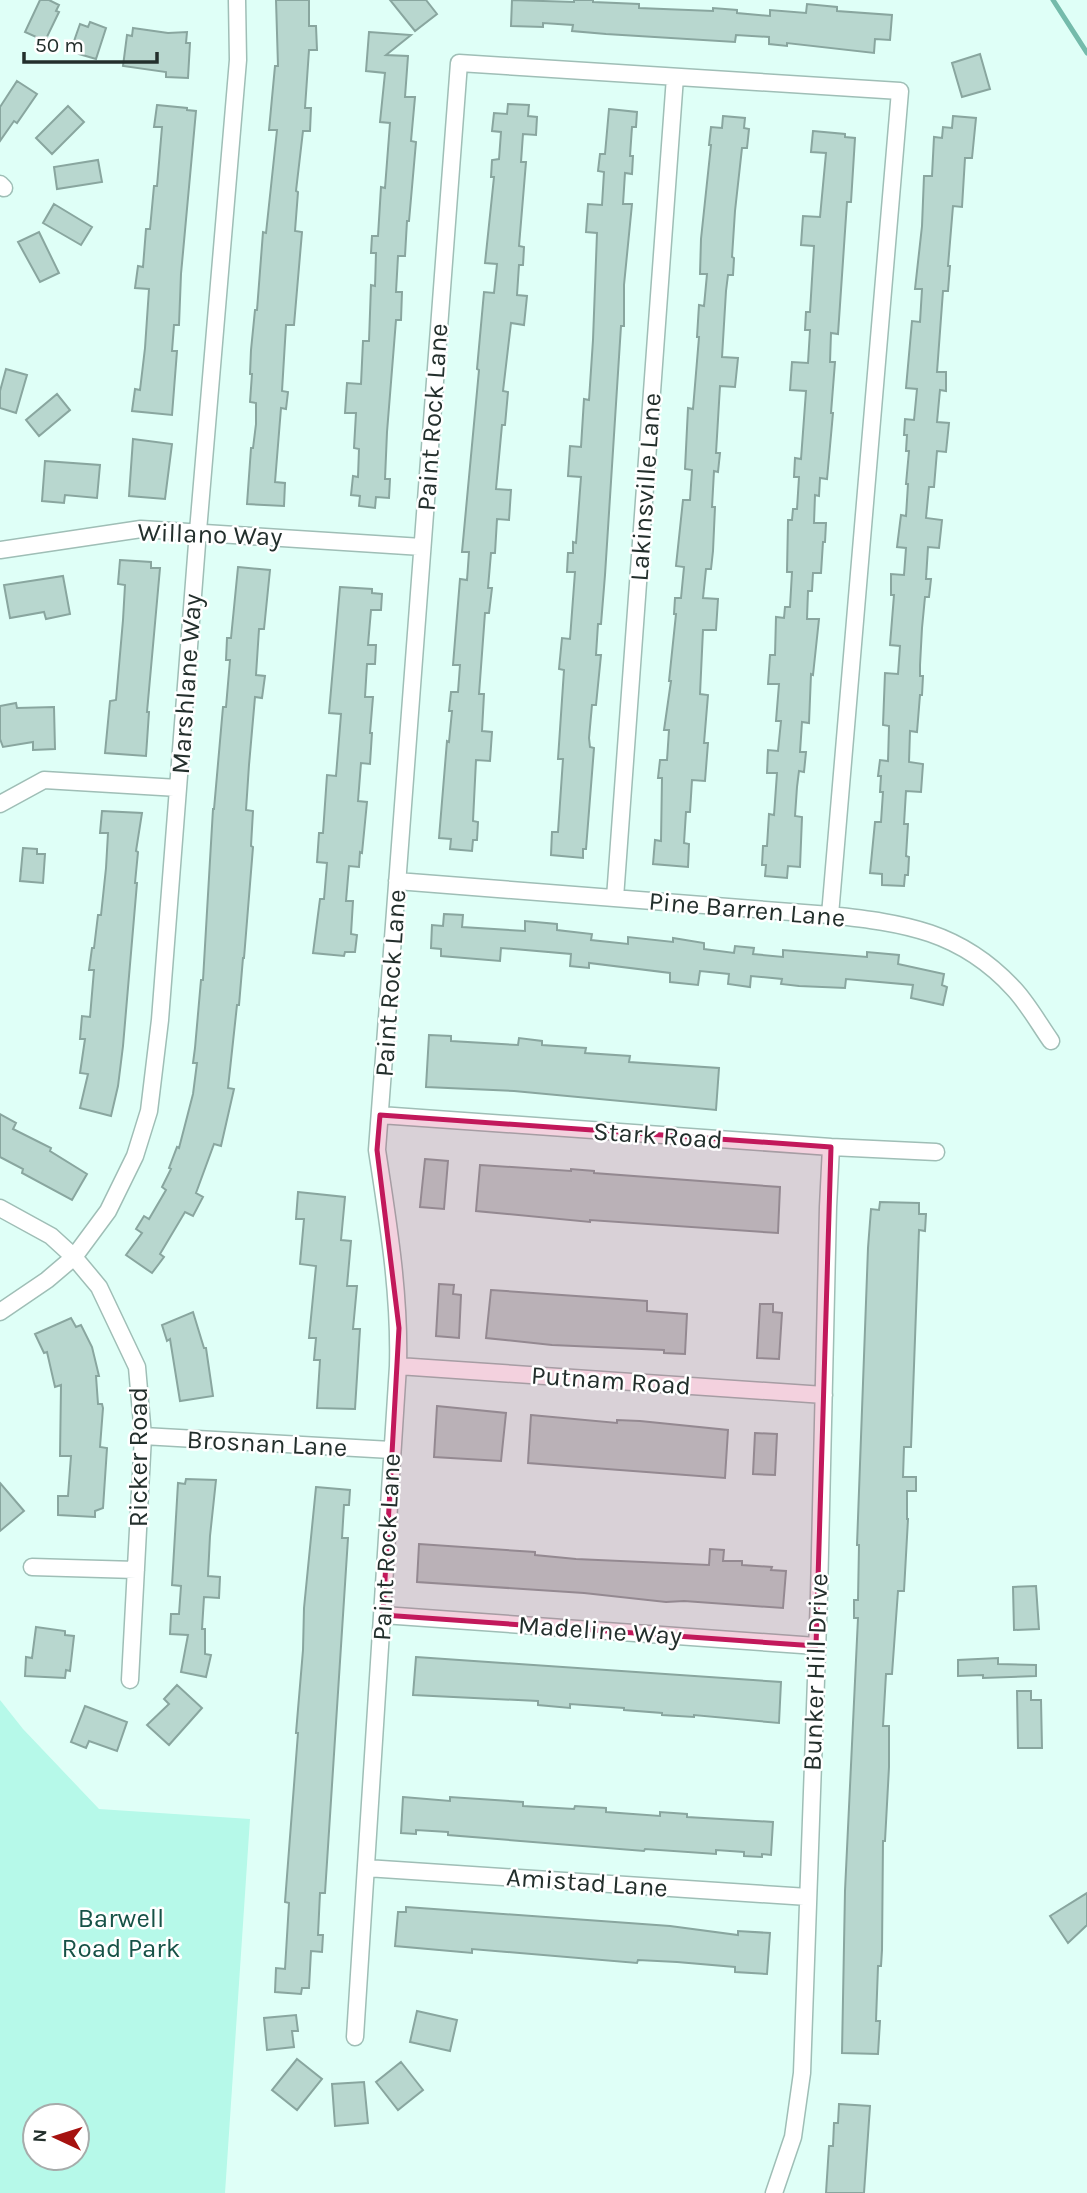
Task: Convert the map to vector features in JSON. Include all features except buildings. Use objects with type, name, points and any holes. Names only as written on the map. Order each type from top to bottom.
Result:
[{"type":"street","name":"Marshlane Way","points":[[0,1312],[47,1280],[74,1257],[108,1211],[135,1156],[149,1111],[160,1020],[238,60],[237,0]]},
{"type":"street","name":"Paint Rock Lane","points":[[355,2037],[399,1328],[394,1264],[377,1150],[459,63],[900,91],[830,915]]},
{"type":"street","name":"Lakinsville Lane","points":[[615,898],[675,76]]},
{"type":"street","name":"Willano Way","points":[[0,550],[141,528],[422,547]]},
{"type":"street","points":[[0,804],[44,780],[178,788]]},
{"type":"street","name":"Pine Barren Lane","points":[[397,881],[830,915],[919,928],[966,947],[1014,989],[1051,1041]]},
{"type":"street","name":"Stark Road","points":[[380,1115],[936,1152]]},
{"type":"street","name":"Bunker Hill Drive","points":[[774,2193],[793,2137],[802,2073],[831,1147]]},
{"type":"street","name":"Ricker Road","points":[[0,1208],[51,1236],[74,1257],[99,1287],[137,1367],[143,1436],[130,1680]]},
{"type":"street","name":"Putnam Road","points":[[398,1366],[824,1395]]},
{"type":"street","name":"Brosnan Lane","points":[[143,1436],[391,1450]]},
{"type":"street","points":[[32,1567],[136,1570]]},
{"type":"street","name":"Madeline Way","points":[[383,1615],[816,1646]]},
{"type":"street","name":"Amistad Lane","points":[[366,1868],[808,1896]]},
{"type":"highlighted area","points":[[380,1115],[831,1147],[816,1646],[383,1615],[399,1328],[377,1150]]},
{"type":"green space","name":"Barwell Road Park","points":[[0,1700],[23,1729],[99,1809],[250,1819],[225,2193],[0,2193]]},
{"type":"waterway","points":[[1053,0],[1087,53]]}]
